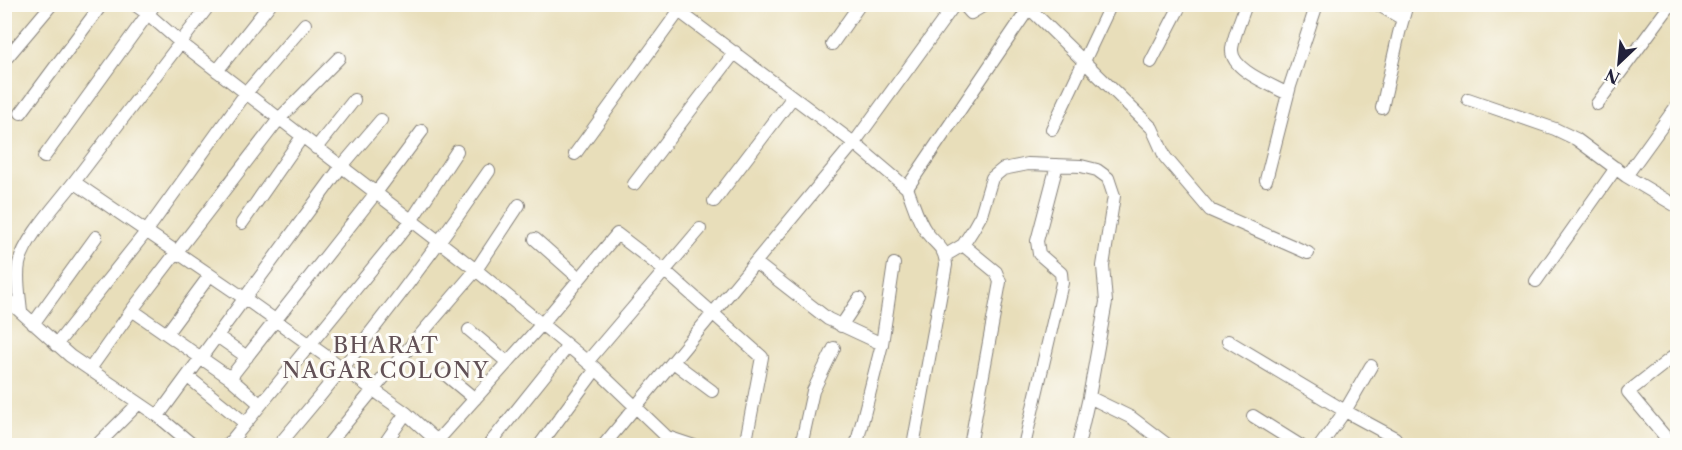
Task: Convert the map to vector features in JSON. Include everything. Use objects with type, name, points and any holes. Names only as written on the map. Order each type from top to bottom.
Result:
[{"type":"street","points":[[4,61],[52,4]]},
{"type":"street","points":[[21,112],[102,4]]},
{"type":"street","points":[[134,4],[152,9],[181,43],[476,270],[592,366],[635,405],[664,441],[694,446]]},
{"type":"street","points":[[21,312],[18,273],[22,254],[39,227],[210,4]]},
{"type":"street","points":[[217,71],[270,4]]},
{"type":"street","points":[[832,44],[860,4]]},
{"type":"street","points":[[603,446],[854,143],[955,4]]},
{"type":"street","points":[[963,4],[971,13],[986,4]]},
{"type":"street","points":[[1052,129],[1111,4]]},
{"type":"street","points":[[1151,62],[1181,4]]},
{"type":"street","points":[[1266,180],[1288,94],[1317,4]]},
{"type":"street","points":[[1377,4],[1403,19]]},
{"type":"street","points":[[1382,108],[1407,4]]},
{"type":"street","points":[[1597,104],[1671,4]]},
{"type":"street","points":[[1245,5],[1232,50],[1234,61],[1242,69],[1288,94]]},
{"type":"street","points":[[908,190],[1027,6],[1152,128],[1166,157],[1210,210],[1308,253]]},
{"type":"street","points":[[44,157],[152,9]]},
{"type":"street","points":[[575,154],[678,10],[854,143],[908,190],[926,232],[946,255],[913,446]]},
{"type":"street","points":[[57,345],[146,232],[246,93],[305,24]]},
{"type":"street","points":[[634,184],[735,52]]},
{"type":"street","points":[[90,369],[132,310],[279,118],[339,58]]},
{"type":"street","points":[[714,201],[793,97]]},
{"type":"street","points":[[1467,99],[1555,129],[1576,139],[1626,176],[1677,207]]},
{"type":"street","points":[[316,148],[354,100]]},
{"type":"street","points":[[1626,176],[1677,104]]},
{"type":"street","points":[[158,416],[341,167],[381,120]]},
{"type":"street","points":[[230,378],[422,131]]},
{"type":"street","points":[[242,223],[302,136]]},
{"type":"street","points":[[234,443],[245,423],[411,220],[457,151]]},
{"type":"street","points":[[946,255],[963,245],[981,215],[992,178],[1003,169],[1028,164],[1081,166],[1097,170],[1108,178],[1114,196],[1103,266],[1106,302],[1104,320],[1078,446]]},
{"type":"street","points":[[1024,446],[1062,284],[1060,273],[1039,254],[1037,241],[1057,165]]},
{"type":"street","points":[[1536,281],[1616,168]]},
{"type":"street","points":[[278,446],[343,369],[440,243],[489,171]]},
{"type":"street","points":[[74,182],[244,298],[406,413],[437,441],[541,325],[618,234],[664,270],[762,357],[745,446]]},
{"type":"street","points":[[327,446],[372,390],[476,270],[519,205]]},
{"type":"street","points":[[539,446],[592,366],[664,270],[700,229]]},
{"type":"street","points":[[33,324],[96,237]]},
{"type":"street","points":[[535,240],[579,279]]},
{"type":"street","points":[[963,245],[996,272],[1000,282],[970,446]]},
{"type":"street","points":[[756,263],[828,320],[882,344]]},
{"type":"street","points":[[856,446],[882,344],[894,264]]},
{"type":"street","points":[[166,333],[210,275]]},
{"type":"street","points":[[4,297],[57,345],[158,416],[194,446]]},
{"type":"street","points":[[841,326],[859,298]]},
{"type":"street","points":[[132,310],[230,378],[261,404]]},
{"type":"street","points":[[469,330],[507,362]]},
{"type":"street","points":[[217,336],[247,357]]},
{"type":"street","points":[[1228,341],[1395,438]]},
{"type":"street","points":[[488,446],[568,346]]},
{"type":"street","points":[[801,446],[813,391],[834,348]]},
{"type":"street","points":[[1673,446],[1628,392],[1677,353]]},
{"type":"street","points":[[673,362],[712,391]]},
{"type":"street","points":[[1320,446],[1345,411],[1371,366]]},
{"type":"street","points":[[446,375],[475,399]]},
{"type":"street","points":[[188,377],[245,423]]},
{"type":"street","points":[[1089,397],[1132,418],[1169,446]]},
{"type":"street","points":[[96,446],[139,403]]},
{"type":"street","points":[[383,446],[406,413]]},
{"type":"street","points":[[1253,416],[1301,446]]},
{"type":"district","name":"BHARAT NAGAR COLONY","points":[[386,358]]}]
